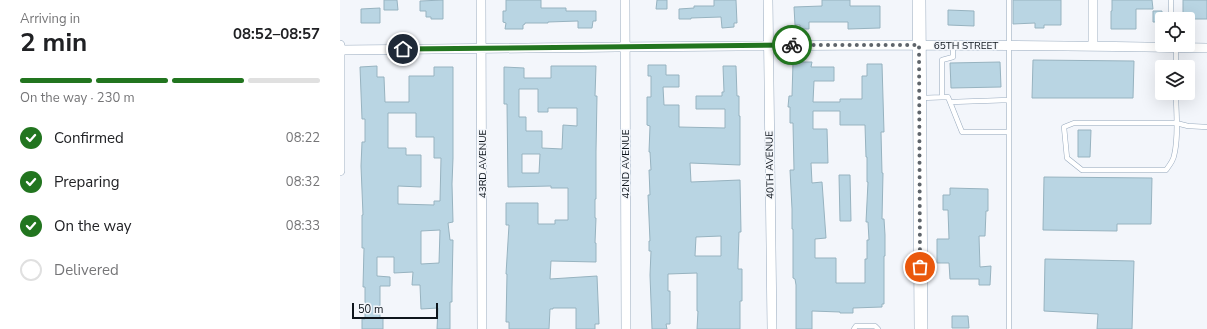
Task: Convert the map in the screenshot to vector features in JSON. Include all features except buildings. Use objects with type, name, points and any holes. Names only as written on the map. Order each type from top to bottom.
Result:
[{"type":"main road","points":[[919,0],[920,329]]},
{"type":"street","name":"43RD AVENUE","points":[[481,0],[482,329]]},
{"type":"street","name":"42ND AVENUE","points":[[624,0],[626,329]]},
{"type":"street","name":"40TH AVENUE","points":[[768,0],[772,329]]},
{"type":"street","points":[[1093,0],[1093,46]]},
{"type":"street","name":"65TH STREET","points":[[340,47],[481,48],[768,45],[1155,46]]},
{"type":"street","points":[[340,47],[340,171]]},
{"type":"street","name":"65TH STREET","points":[[1195,47],[1207,48]]},
{"type":"lane","points":[[1008,0],[1009,329]]},
{"type":"lane","points":[[1171,0],[1171,12]]},
{"type":"lane","points":[[942,97],[942,60],[953,57],[953,45]]},
{"type":"lane","points":[[919,98],[948,97],[962,132],[1009,132]]},
{"type":"lane","points":[[951,102],[1009,100]]},
{"type":"lane","points":[[1176,100],[1176,124],[1174,158],[1166,170],[1082,170],[1067,158],[1064,128],[1074,123],[1176,124],[1207,127]]},
{"type":"lane","points":[[854,329],[856,326],[875,326],[878,329]]},
{"type":"way so far","points":[[792,45],[919,45],[920,267]]},
{"type":"route","points":[[403,49],[792,45]]}]
